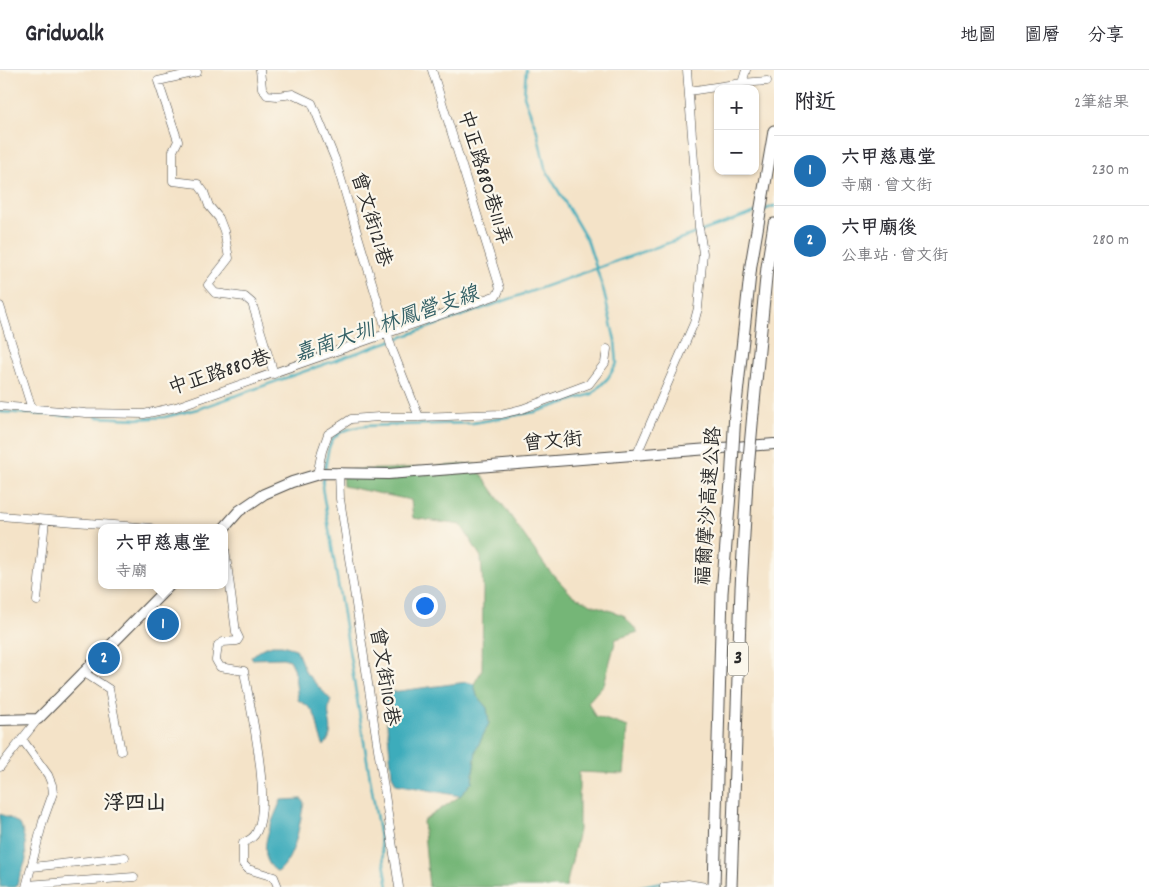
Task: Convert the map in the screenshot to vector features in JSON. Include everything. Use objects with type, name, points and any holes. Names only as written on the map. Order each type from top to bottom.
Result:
[{"type":"highway","name":"福爾摩沙高速公路","points":[[714,887],[722,593],[735,413],[751,265],[774,131]]},
{"type":"highway","name":"福爾摩沙高速公路","points":[[731,887],[741,588],[747,481],[767,267],[774,224]]},
{"type":"main road","name":"曾文街","points":[[318,475],[337,472],[388,474],[774,444]]},
{"type":"main road","points":[[227,524],[239,510],[264,494],[292,482],[318,475]]},
{"type":"main road","points":[[0,720],[38,719],[166,589]]},
{"type":"street","name":"曾文街121巷","points":[[260,70],[262,88],[267,94],[277,96],[293,94],[312,103],[335,159],[392,349],[419,417]]},
{"type":"street","name":"中正路880巷111弄","points":[[432,70],[500,288],[497,295]]},
{"type":"street","points":[[637,454],[694,323],[698,308],[704,253],[699,227],[687,70]]},
{"type":"street","points":[[742,83],[746,70]]},
{"type":"street","points":[[197,72],[158,81],[178,141],[173,151],[173,181],[198,184],[209,206],[219,218],[224,231],[229,258],[208,285],[215,293],[245,296],[252,303],[274,374]]},
{"type":"street","points":[[689,91],[767,81]]},
{"type":"street","name":"中正路880巷","points":[[0,406],[86,413],[144,414],[198,400],[388,336],[497,295]]},
{"type":"street","points":[[0,306],[32,409]]},
{"type":"street","points":[[318,475],[322,451],[328,434],[351,419],[501,414],[522,410],[589,384],[605,364],[607,349]]},
{"type":"street","name":"曾文街110巷","points":[[337,472],[341,509],[399,887]]},
{"type":"street","points":[[0,516],[98,524]]},
{"type":"street","points":[[37,601],[45,520]]},
{"type":"street","points":[[228,571],[236,632],[239,638],[237,641],[223,642],[218,645],[216,660],[220,667],[244,672],[262,791],[262,817],[257,832],[252,838],[243,843],[244,864],[248,869],[274,877],[278,887]]},
{"type":"street","points":[[83,672],[110,690],[121,751]]},
{"type":"street","points":[[0,767],[38,719]]},
{"type":"street","points":[[22,738],[48,775],[53,794],[43,821],[26,886],[89,884],[134,877]]},
{"type":"street","points":[[32,867],[125,857]]},
{"type":"street","points":[[664,887],[688,884],[706,887]]},
{"type":"green space","points":[[474,464],[547,568],[572,595],[623,615],[638,632],[616,639],[604,684],[588,702],[595,716],[628,727],[624,774],[579,772],[579,830],[566,887],[429,887],[423,821],[460,796],[472,782],[476,750],[489,723],[487,708],[477,696],[474,684],[482,670],[483,589],[481,557],[461,525],[413,518],[411,500],[343,486],[342,470]]},
{"type":"water","points":[[272,645],[282,645],[296,649],[306,673],[331,700],[329,713],[331,728],[324,746],[314,714],[306,705],[298,700],[294,668],[290,660],[283,658],[252,659],[251,657],[261,649]]},
{"type":"water","points":[[467,682],[474,684],[477,696],[487,708],[489,723],[476,750],[472,782],[460,796],[396,784],[392,775],[384,693]]},
{"type":"water","points":[[302,799],[304,803],[296,840],[289,858],[278,872],[270,865],[266,857],[265,848],[270,828],[281,800]]},
{"type":"water","points":[[0,814],[12,819],[21,826],[25,841],[26,860],[16,887],[0,887]]},
{"type":"waterway","points":[[325,471],[330,444],[338,434],[344,431],[364,426],[473,423],[535,412],[592,394],[608,378],[617,363],[615,341],[604,292],[588,242],[545,168],[537,131],[524,96],[526,70]]},
{"type":"waterway","name":"嘉南大圳 林鳳營支線","points":[[764,210],[774,206]]},
{"type":"waterway","name":"嘉南大圳 林鳳營支線","points":[[96,417],[137,419],[165,417],[198,409],[756,212]]},
{"type":"waterway","name":"嘉南大圳 林鳳營支線","points":[[0,412],[73,416]]},
{"type":"waterway","points":[[324,477],[322,487],[388,887]]},
{"type":"waterway","points":[[638,887],[657,883],[678,882]]},
{"type":"place","name":"六甲慈惠堂","points":[[163,624]]},
{"type":"place","name":"六甲廟後","points":[[104,658]]},
{"type":"district","name":"浮四山","points":[[135,805]]}]
